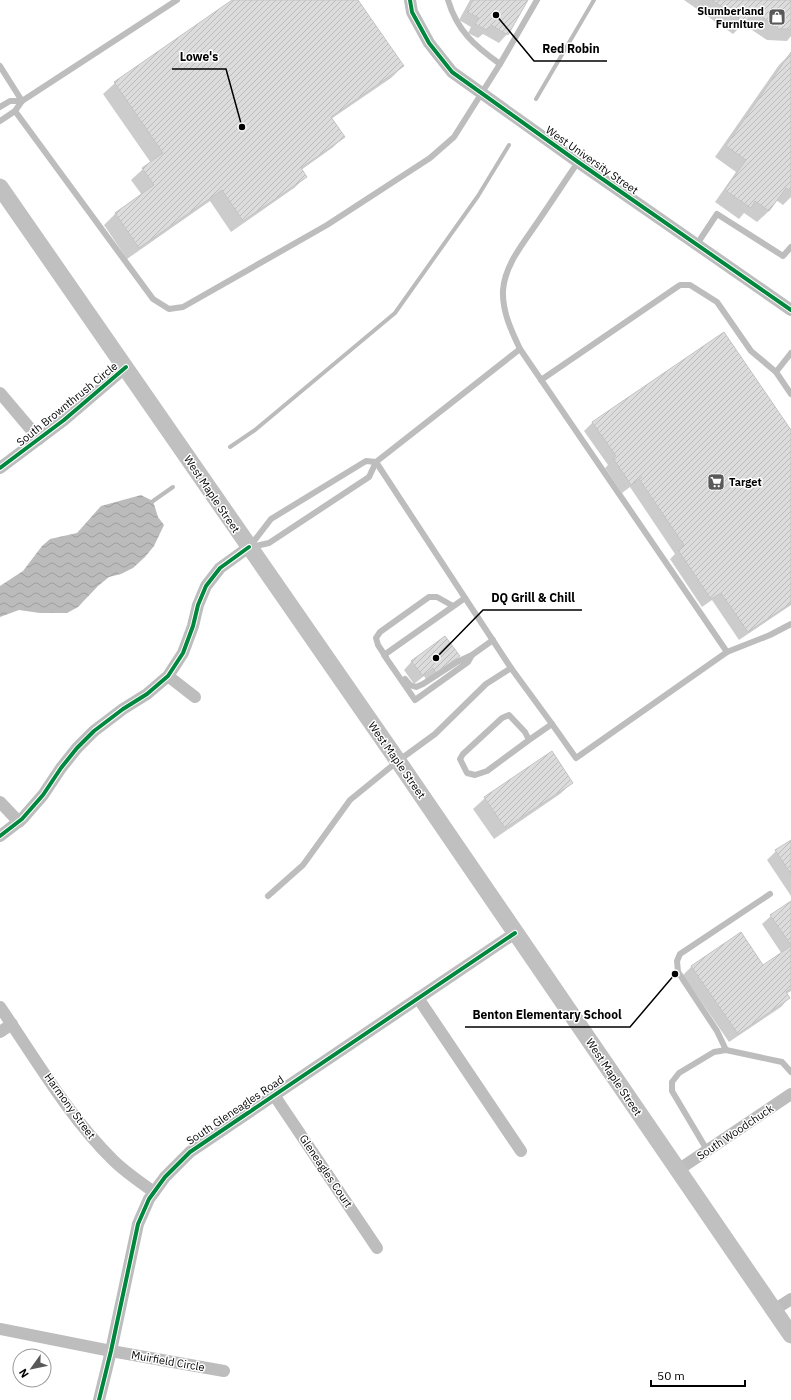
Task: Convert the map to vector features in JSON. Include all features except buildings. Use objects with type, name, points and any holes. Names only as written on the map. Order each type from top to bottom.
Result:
[{"type":"main road","name":"West Maple Street","points":[[0,187],[398,760],[791,1334]]},
{"type":"street","name":"West University Street","points":[[410,0],[412,12],[429,43],[452,72],[578,162],[791,310]]},
{"type":"street","name":"South Brownthrush Circle","points":[[0,468],[64,420],[126,368]]},
{"type":"street","points":[[0,393],[39,439]]},
{"type":"street","points":[[0,836],[19,822],[44,795],[61,768],[77,748],[94,731],[123,709],[147,694],[168,676],[183,653],[193,626],[198,605],[206,586],[220,568],[249,547]]},
{"type":"street","points":[[168,676],[195,697]]},
{"type":"street","points":[[0,802],[19,822]]},
{"type":"street","name":"South Gleneagles Road","points":[[99,1400],[138,1224],[149,1199],[165,1177],[190,1152],[516,933]]},
{"type":"street","points":[[418,998],[521,1151]]},
{"type":"street","name":"Harmony Street","points":[[0,1008],[64,1101],[90,1135],[113,1161],[154,1192]]},
{"type":"street","points":[[0,1032],[12,1024]]},
{"type":"street","name":"South Woodchuck","points":[[678,1170],[791,1094]]},
{"type":"street","name":"Gleneagles Court","points":[[274,1095],[377,1248]]},
{"type":"street","points":[[774,1310],[791,1298]]},
{"type":"street","name":"Muirfield Circle","points":[[0,1329],[224,1371]]},
{"type":"lane","points":[[0,121],[15,111],[22,101],[177,0]]},
{"type":"lane","points":[[448,0],[451,11],[458,25],[469,39],[500,64]]},
{"type":"lane","points":[[15,111],[153,299],[169,309],[183,307],[327,225],[430,158],[454,137],[482,94],[537,0]]},
{"type":"lane","points":[[0,66],[22,101]]},
{"type":"lane","points":[[0,107],[10,101],[22,101]]},
{"type":"lane","points":[[578,162],[521,246],[510,265],[505,278],[503,291],[507,320],[520,349],[727,652]]},
{"type":"lane","points":[[697,244],[717,214],[783,256],[791,247]]},
{"type":"lane","points":[[541,380],[680,285],[690,285],[717,302],[751,351],[776,372],[791,394]]},
{"type":"lane","points":[[249,547],[269,543],[370,477],[376,462],[520,349]]},
{"type":"lane","points":[[776,372],[791,353]]},
{"type":"lane","points":[[249,547],[271,519],[366,461],[376,462]]},
{"type":"lane","points":[[376,462],[511,668],[576,758],[727,652],[770,635],[791,624]]},
{"type":"lane","points":[[454,606],[437,598],[430,597],[380,632],[376,638],[378,645],[415,700],[468,662],[472,655]]},
{"type":"lane","points":[[384,655],[465,598]]},
{"type":"lane","points":[[384,655],[400,671],[410,685],[416,687],[457,662],[472,655],[493,640]]},
{"type":"lane","points":[[268,896],[303,864],[350,800],[398,760],[435,734],[486,684],[511,668]]},
{"type":"lane","points":[[529,740],[525,732],[509,715],[502,718],[463,754],[460,759],[467,773],[475,775],[487,771],[552,724]]},
{"type":"lane","points":[[726,1050],[717,1031],[678,972],[677,961],[680,954],[770,894]]},
{"type":"lane","points":[[707,1150],[672,1091],[672,1082],[680,1073],[714,1052],[726,1050],[782,1062],[791,1072]]},
{"type":"water","points":[[141,495],[153,501],[158,517],[164,525],[154,546],[133,568],[121,574],[109,577],[78,607],[67,613],[40,613],[19,610],[0,617],[0,586],[23,571],[42,546],[50,539],[77,533],[101,506]]},
{"type":"waterway","points":[[536,99],[594,0]]},
{"type":"waterway","points":[[230,447],[255,430],[395,313],[478,196],[509,145]]},
{"type":"waterway","points":[[153,501],[173,487]]},
{"type":"cycle path","points":[[410,0],[412,12],[429,43],[452,72],[578,162],[791,310]]},
{"type":"cycle path","points":[[0,468],[64,420],[126,367]]},
{"type":"cycle path","points":[[0,836],[22,819],[43,795],[61,768],[77,748],[94,731],[123,709],[147,694],[168,676],[183,653],[193,626],[198,605],[206,586],[220,568],[249,547]]},
{"type":"cycle path","points":[[99,1400],[138,1224],[149,1199],[165,1177],[190,1152],[515,933]]},
{"type":"place","name":"Red Robin","points":[[496,15]]},
{"type":"place","name":"Slumberland Furniture","points":[[777,17]]},
{"type":"place","name":"Lowe's","points":[[242,127]]},
{"type":"place","name":"Target","points":[[716,482]]},
{"type":"place","name":"DQ Grill & Chill","points":[[436,658]]},
{"type":"place","name":"Benton Elementary School","points":[[675,974]]}]
